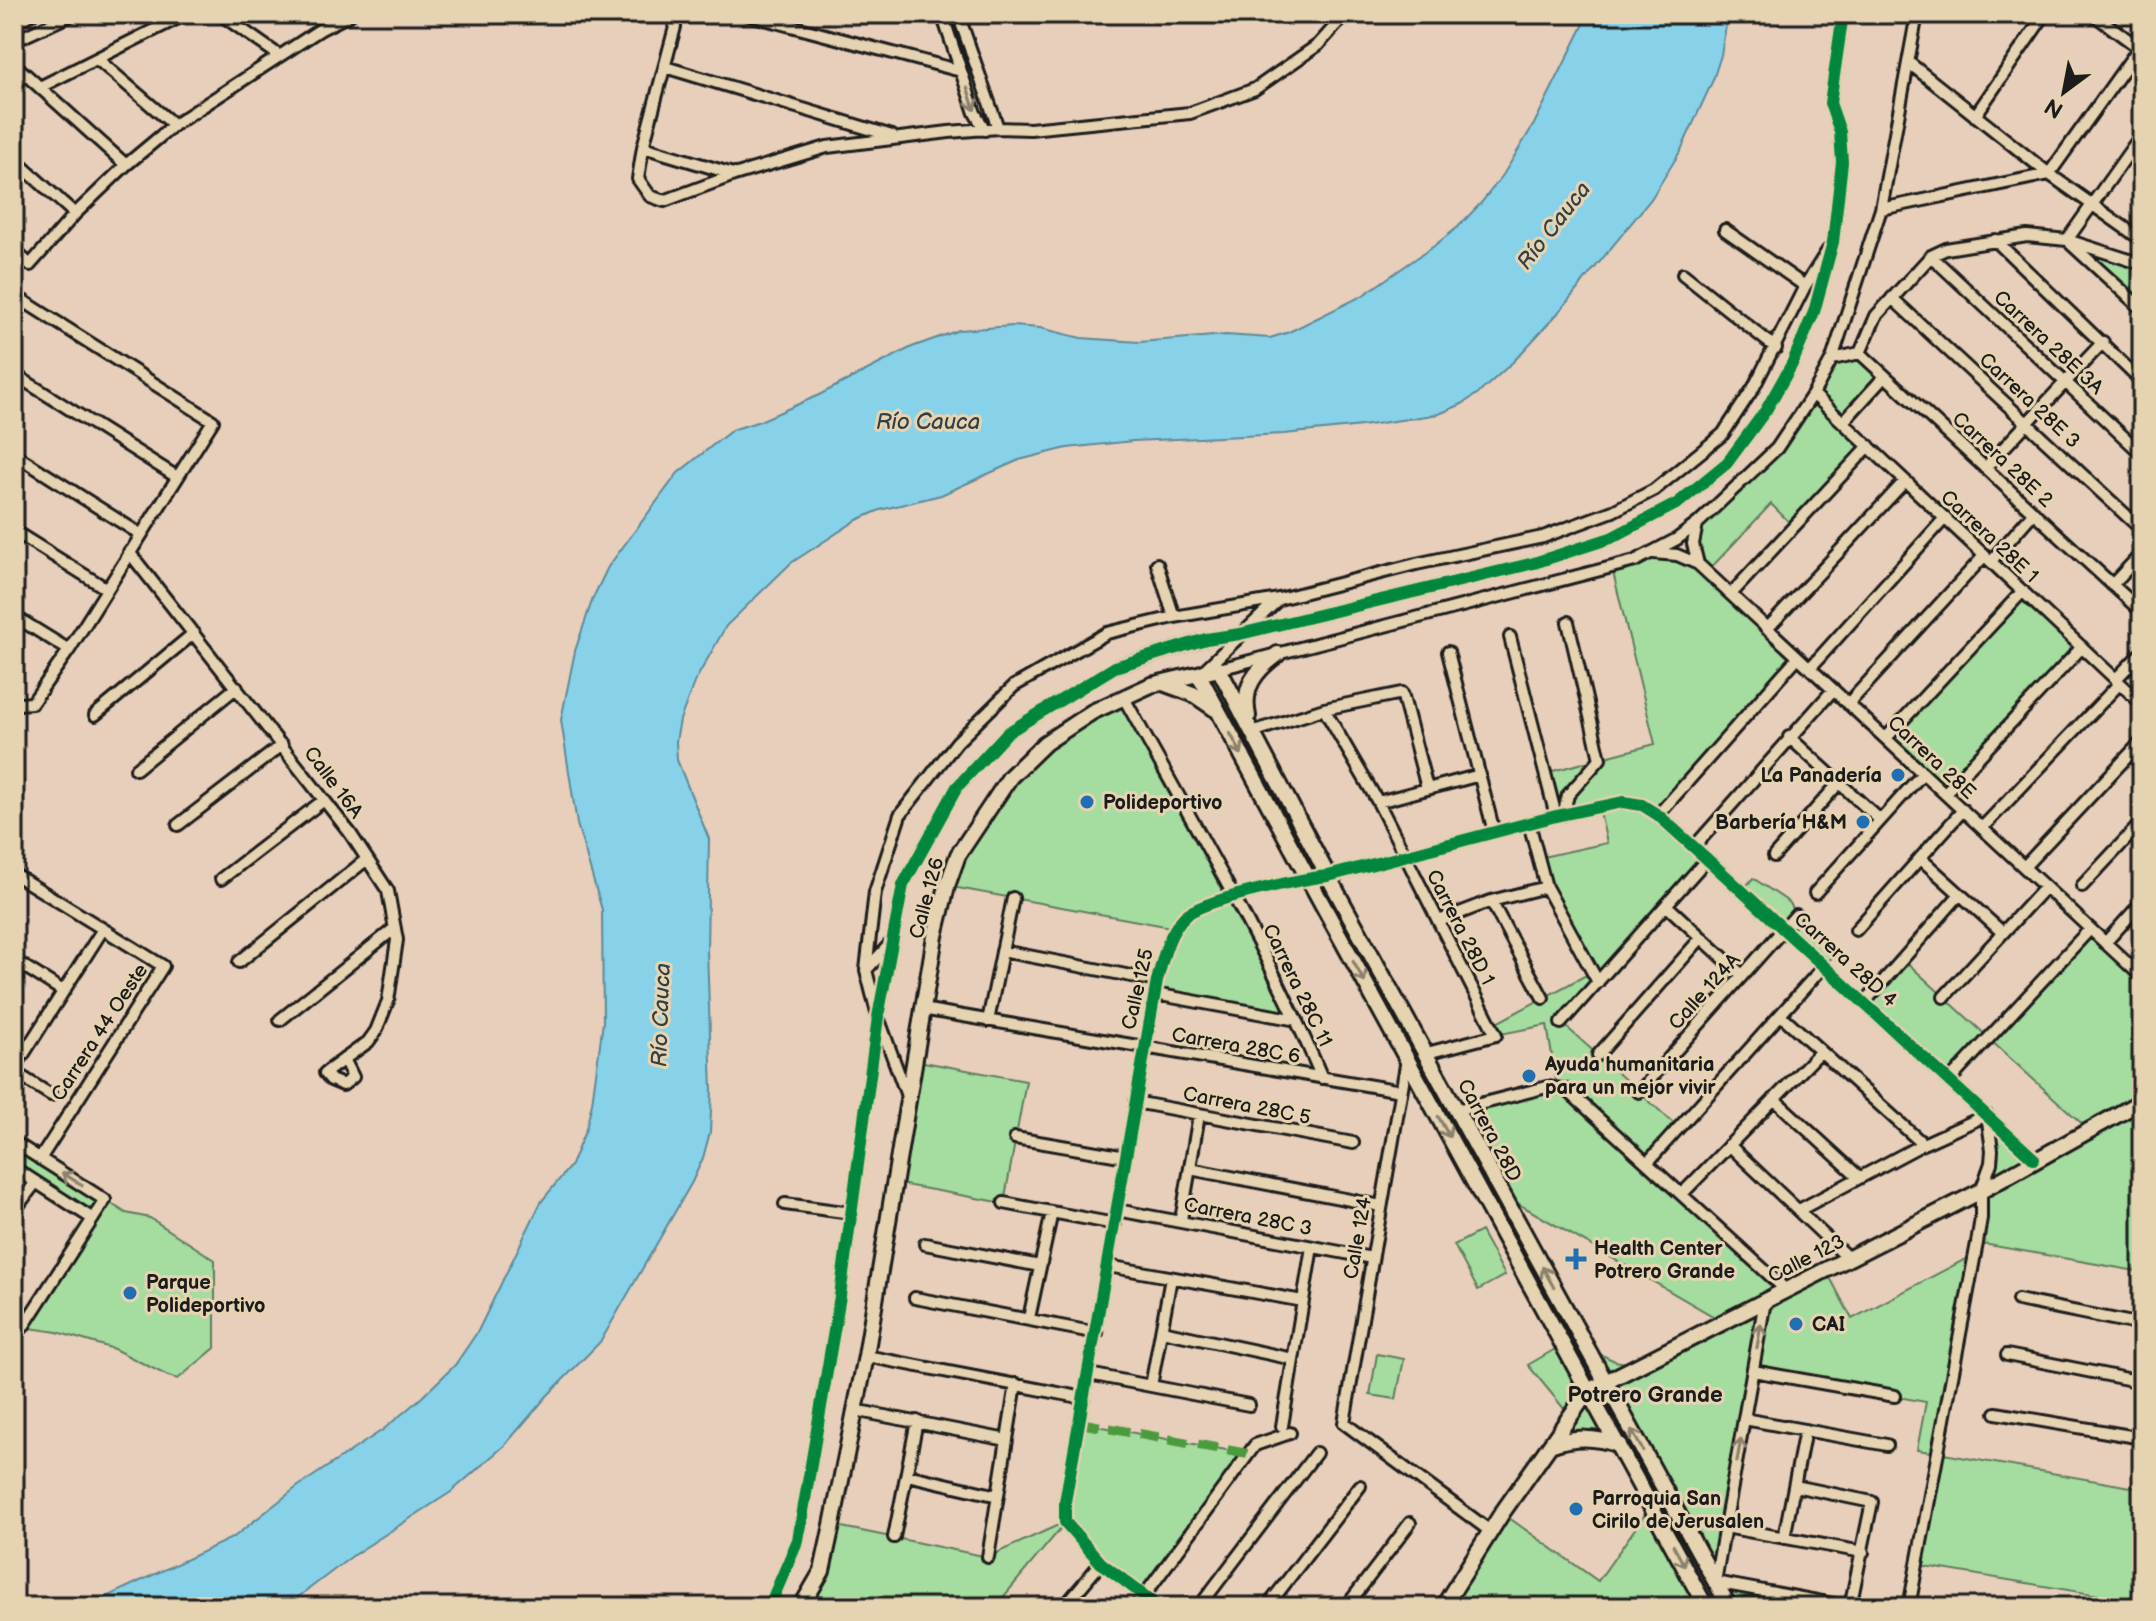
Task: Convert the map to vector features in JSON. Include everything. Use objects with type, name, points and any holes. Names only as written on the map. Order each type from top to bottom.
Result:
[{"type":"street","points":[[14,22],[32,14]]},
{"type":"street","points":[[14,41],[73,14]]},
{"type":"street","points":[[40,87],[186,14]]},
{"type":"street","points":[[220,14],[280,56]]},
{"type":"street","points":[[674,14],[675,27],[643,147],[638,179],[650,196],[664,201],[734,175],[827,147],[998,128],[1030,129],[1190,113],[1255,89],[1318,45],[1346,14]]},
{"type":"street","points":[[746,14],[961,71]]},
{"type":"street","points":[[942,14],[975,113],[985,130]]},
{"type":"street","points":[[958,14],[998,128]]},
{"type":"street","points":[[769,1607],[798,1540],[837,1312],[878,1017],[903,885],[957,787],[1007,733],[1115,667],[1206,639],[1240,634],[1534,563],[1611,538],[1678,503],[1727,463],[1766,410],[1792,364],[1814,312],[1833,242],[1842,162],[1840,132],[1830,103],[1843,14]]},
{"type":"street","name":"Calle 126","points":[[801,1607],[822,1571],[866,1356],[922,1009],[947,886],[958,855],[1010,777],[1045,743],[1092,712],[1162,682],[1612,568],[1652,553],[1697,524],[1777,448],[1832,359],[1881,209],[1917,14]]},
{"type":"street","points":[[1975,116],[2045,14]]},
{"type":"street","points":[[1881,209],[2049,174],[2140,49],[2093,14]]},
{"type":"street","points":[[14,250],[30,265],[75,214],[174,125],[343,15]]},
{"type":"street","points":[[97,59],[174,125]]},
{"type":"street","points":[[1908,62],[2049,174],[2142,240]]},
{"type":"street","points":[[14,64],[126,165]]},
{"type":"street","points":[[665,67],[899,138]]},
{"type":"street","points":[[2067,240],[2142,134]]},
{"type":"street","points":[[643,147],[734,175]]},
{"type":"street","points":[[14,159],[75,214]]},
{"type":"street","points":[[1725,230],[1805,286]]},
{"type":"street","points":[[1832,359],[1860,353],[1876,316],[1931,256],[1946,249],[2027,236],[2067,240],[2142,264]]},
{"type":"street","points":[[1995,240],[2142,382]]},
{"type":"street","points":[[2067,240],[2142,309]]},
{"type":"street","points":[[908,1096],[878,1017],[866,970],[875,892],[900,815],[957,742],[1014,686],[1107,633],[1174,617],[1279,599],[1416,564],[1543,537],[1613,511],[1654,490],[1723,434],[1776,348],[1805,286],[1833,242]]},
{"type":"street","name":"Carrera 28E 3A","points":[[1931,256],[2142,454]]},
{"type":"street","points":[[1683,274],[1776,348]]},
{"type":"street","points":[[14,295],[213,421],[69,650],[32,703],[14,702]]},
{"type":"street","name":"Carrera 28E 3","points":[[1892,298],[2142,530]]},
{"type":"street","points":[[1985,468],[2103,342]]},
{"type":"street","name":"Carrera 28E 2","points":[[1860,353],[2142,612]]},
{"type":"street","points":[[14,374],[177,477]]},
{"type":"street","points":[[1843,422],[1885,376]]},
{"type":"street","name":"Carrera 28E 1","points":[[1813,394],[2142,704]]},
{"type":"street","points":[[1731,594],[1869,446]]},
{"type":"street","points":[[14,454],[140,534]]},
{"type":"street","points":[[1767,629],[1905,481]]},
{"type":"street","points":[[1848,704],[2034,512]]},
{"type":"street","points":[[1810,668],[1945,518]]},
{"type":"street","points":[[1697,524],[1693,544],[1698,564]]},
{"type":"street","points":[[14,531],[107,589]]},
{"type":"street","name":"Calle 16A","points":[[129,552],[282,745],[388,891],[397,940],[388,1001],[368,1042],[344,1059]]},
{"type":"street","name":"Carrera 28E","points":[[1652,553],[1677,555],[1698,564],[2142,977]]},
{"type":"street","points":[[2112,585],[2142,553]]},
{"type":"street","points":[[1157,564],[1174,617]]},
{"type":"street","points":[[1886,738],[2023,591]]},
{"type":"street","points":[[1199,675],[1279,599]]},
{"type":"street","points":[[14,616],[69,650]]},
{"type":"street","points":[[1559,816],[1568,795],[1600,759],[1568,622]]},
{"type":"street","points":[[95,715],[194,633]]},
{"type":"street","points":[[1510,637],[1559,816]]},
{"type":"street","points":[[1945,793],[2082,647]]},
{"type":"street","points":[[1448,652],[1494,832]]},
{"type":"street","points":[[1982,828],[2142,652]]},
{"type":"street","points":[[1278,654],[1261,666],[1250,681],[1245,702],[1252,732],[1324,709],[1402,693],[1427,788]]},
{"type":"street","points":[[1658,815],[1798,657]]},
{"type":"street","name":"Carrera 28D","points":[[1219,669],[1328,876],[1729,1607]]},
{"type":"street","name":"Carrera 28D","points":[[1199,675],[1706,1607]]},
{"type":"street","points":[[1162,682],[1193,694],[1219,712]]},
{"type":"street","points":[[136,769],[237,687]]},
{"type":"street","points":[[1694,847],[1833,690]]},
{"type":"street","name":"Carrera 28C 11","points":[[1124,698],[1234,897],[1297,1020],[1322,1078]]},
{"type":"street","name":"Carrera 28D 1","points":[[1324,709],[1378,802],[1496,1035],[1427,1053]]},
{"type":"street","points":[[1789,737],[1880,820]]},
{"type":"street","points":[[2024,867],[2142,741]]},
{"type":"street","points":[[178,825],[282,745]]},
{"type":"street","points":[[1815,893],[1923,773]]},
{"type":"street","points":[[1378,802],[1480,775]]},
{"type":"street","points":[[1774,856],[1839,783]]},
{"type":"street","points":[[221,879],[324,800]]},
{"type":"street","name":"Calle 125","points":[[1101,1563],[1065,1522],[1065,1502],[1157,981],[1169,940],[1184,917],[1234,897],[1623,802]]},
{"type":"street","name":"Carrera 28D 4","points":[[1623,802],[1642,805],[1658,815],[2034,1159]]},
{"type":"street","points":[[1856,930],[1963,810]]},
{"type":"street","points":[[2082,886],[2142,822]]},
{"type":"street","points":[[1529,823],[1546,887],[1598,982]]},
{"type":"street","points":[[1920,858],[2003,933]]},
{"type":"street","points":[[239,962],[367,859]]},
{"type":"street","points":[[1561,1023],[1707,859]]},
{"type":"street","points":[[14,874],[103,929],[14,1070],[51,1095]]},
{"type":"street","points":[[1439,921],[1491,901],[1546,887]]},
{"type":"street","points":[[1944,997],[2045,887]]},
{"type":"street","points":[[1864,1003],[1960,894]]},
{"type":"street","points":[[988,1021],[1013,898]]},
{"type":"street","points":[[1491,901],[1543,998]]},
{"type":"street","points":[[2105,943],[2142,902]]},
{"type":"street","points":[[1666,905],[1742,975]]},
{"type":"street","name":"Calle 124A","points":[[1639,1092],[1796,915]]},
{"type":"street","points":[[280,1020],[395,928]]},
{"type":"street","name":"Carrera 44 Oeste","points":[[40,1159],[163,966],[103,929]]},
{"type":"street","points":[[1949,1081],[2090,929]]},
{"type":"street","points":[[1598,1055],[1701,938]]},
{"type":"street","points":[[866,970],[893,941]]},
{"type":"street","points":[[1002,951],[1157,981]]},
{"type":"street","points":[[14,960],[63,991]]},
{"type":"street","points":[[1648,1162],[1824,966]]},
{"type":"street","points":[[1155,994],[1297,1020]]},
{"type":"street","name":"Carrera 28C 6","points":[[922,1009],[1401,1091]]},
{"type":"street","points":[[1781,1015],[1923,1144]]},
{"type":"street","points":[[1682,1194],[1821,1051]]},
{"type":"street","name":"Calle 124","points":[[1407,1059],[1344,1423],[1490,1531]]},
{"type":"street","points":[[1456,1110],[1547,1087],[1567,1090],[1786,1290]]},
{"type":"street","points":[[1774,1099],[1859,1177]]},
{"type":"street","name":"Calle 123","points":[[1443,1607],[1490,1531],[1588,1391],[1981,1191],[2142,1101]]},
{"type":"street","name":"Carrera 28C 5","points":[[1135,1102],[1353,1143]]},
{"type":"street","points":[[1181,1220],[1199,1115]]},
{"type":"street","points":[[1799,1210],[1923,1144],[1987,1115],[1991,1163],[1981,1191],[1981,1218],[1975,1254],[1909,1607]]},
{"type":"street","points":[[1015,1138],[1126,1157]]},
{"type":"street","points":[[14,1142],[105,1200],[23,1327]]},
{"type":"street","points":[[1729,1145],[1848,1258]]},
{"type":"street","points":[[14,1168],[93,1219]]},
{"type":"street","points":[[1190,1169],[1381,1206]]},
{"type":"street","points":[[14,1211],[36,1182]]},
{"type":"street","points":[[1004,1203],[1115,1224]]},
{"type":"street","points":[[785,1204],[851,1213]]},
{"type":"street","name":"Carrera 28C 3","points":[[1117,1210],[1372,1258]]},
{"type":"street","points":[[1029,1318],[1052,1212]]},
{"type":"street","points":[[925,1244],[1040,1266]]},
{"type":"street","points":[[1136,1607],[1255,1445],[1286,1430],[1293,1359],[1312,1247]]},
{"type":"street","points":[[1108,1266],[1303,1301]]},
{"type":"street","points":[[1151,1386],[1171,1278]]},
{"type":"street","points":[[915,1298],[1097,1333]]},
{"type":"street","points":[[2018,1300],[2142,1325]]},
{"type":"street","points":[[1765,1301],[1715,1582],[1850,1607],[1872,1502],[1795,1486]]},
{"type":"street","points":[[1162,1331],[1293,1359]]},
{"type":"street","points":[[2007,1355],[2142,1382]]},
{"type":"street","points":[[866,1356],[1084,1398]]},
{"type":"street","points":[[1753,1371],[1895,1396]]},
{"type":"street","points":[[1089,1374],[1249,1405]]},
{"type":"street","points":[[988,1557],[1016,1384]]},
{"type":"street","points":[[854,1410],[1007,1440]]},
{"type":"street","points":[[1996,1413],[2142,1438]]},
{"type":"street","points":[[1744,1419],[1887,1445]]},
{"type":"street","points":[[894,1537],[917,1421]]},
{"type":"street","points":[[1784,1538],[1805,1430]]},
{"type":"street","points":[[1550,1445],[1578,1438],[1619,1445]]},
{"type":"street","points":[[1199,1607],[1316,1453]]},
{"type":"street","points":[[907,1475],[998,1496]]},
{"type":"street","points":[[1267,1607],[1360,1486]]},
{"type":"street","points":[[1346,1607],[1410,1523]]},
{"type":"street","points":[[1725,1527],[1863,1552]]},
{"type":"street","points":[[1064,1607],[1101,1563],[1159,1607]]},
{"type":"street","points":[[2139,1607],[2142,1590]]},
{"type":"green space","points":[[2067,240],[2142,264],[2142,309]]},
{"type":"green space","points":[[1860,353],[1885,376],[1844,422],[1869,446],[1794,527],[1771,504],[1707,572],[1798,657],[1658,815],[1707,859],[1562,1023],[1679,1128],[1648,1162],[1786,1289],[1826,1270],[1852,1319],[1975,1254],[1938,1453],[2142,1489],[2140,1602],[1918,1565],[1937,1453],[1917,1450],[1926,1402],[1753,1371],[1715,1582],[1850,1607],[1443,1607],[1502,1513],[1598,1581],[1651,1506],[1619,1445],[1563,1440],[1570,1416],[1528,1365],[1562,1345],[1199,675],[1219,669],[1456,1109],[1557,1087],[1547,1025],[1496,1035],[1491,1026],[1592,972],[1546,887],[1538,858],[1607,843],[1599,808],[1556,816],[1545,773],[1655,744],[1612,568],[1652,553],[1698,563],[1694,534],[1777,448],[1832,359]],"holes":[[[1505,1196],[1723,1322],[1637,1365],[1615,1361],[1595,1352]]]},
{"type":"green space","points":[[2023,591],[2082,647],[1945,793],[1886,738]]},
{"type":"green space","name":"Polideportivo","points":[[1124,698],[1297,1020],[1155,994],[1176,928],[947,886],[976,827],[1045,743]]},
{"type":"green space","points":[[1753,878],[1790,903],[1796,915],[1835,954],[1824,966],[1742,891]]},
{"type":"green space","points":[[2090,929],[2142,977],[2142,1272],[1977,1243],[1991,1163],[1987,1115],[2034,1159],[2089,1130],[1989,1039],[1949,1081],[1864,1003],[1903,959],[1989,1038]]},
{"type":"green space","points":[[913,1060],[1026,1081],[1004,1203],[894,1183]]},
{"type":"green space","name":"Parque Polideportivo","points":[[14,1142],[126,1213],[150,1218],[215,1260],[215,1348],[178,1379],[114,1349],[57,1332],[23,1327],[93,1219],[14,1168]]},
{"type":"green space","points":[[1481,1231],[1505,1275],[1478,1290],[1454,1245]]},
{"type":"green space","points":[[1377,1354],[1404,1359],[1396,1399],[1370,1395]]},
{"type":"green space","points":[[1080,1423],[1248,1454],[1145,1596],[1101,1563],[1065,1523],[995,1607],[801,1607],[832,1525],[988,1557],[1065,1522]]},
{"type":"water","name":"Río Cauca","points":[[1589,14],[1728,14],[1713,80],[1681,150],[1651,199],[1558,313],[1514,361],[1480,392],[1439,414],[1362,426],[1284,434],[1133,441],[1067,448],[1019,460],[941,495],[880,510],[857,520],[791,563],[726,626],[694,683],[680,720],[676,741],[677,760],[709,839],[710,1132],[692,1182],[601,1341],[505,1445],[451,1492],[355,1554],[285,1607],[85,1607],[234,1537],[297,1487],[384,1429],[421,1398],[455,1365],[478,1331],[541,1202],[571,1165],[586,1129],[592,1103],[603,1022],[602,910],[577,824],[561,720],[575,651],[593,598],[608,567],[678,473],[732,430],[819,395],[912,347],[959,330],[1013,326],[1040,328],[1081,338],[1139,342],[1226,335],[1270,338],[1289,332],[1362,296],[1434,246],[1481,203],[1503,175],[1534,124]]},
{"type":"marked path","points":[[1080,1423],[1248,1454]]},
{"type":"cycle path","points":[[769,1607],[798,1540],[840,1296],[878,1017],[903,885],[957,787],[1007,733],[1115,667],[1206,639],[1240,634],[1534,563],[1611,538],[1678,503],[1727,463],[1766,410],[1792,364],[1814,312],[1833,242],[1842,162],[1840,132],[1830,103],[1843,14]]},
{"type":"cycle path","points":[[1159,1607],[1101,1563],[1065,1522],[1065,1502],[1157,981],[1173,932],[1184,917],[1194,910],[1252,891],[1328,876],[1556,816],[1623,802],[1642,805],[1658,815],[1707,859],[2034,1159]]},
{"type":"place","name":"La Panadería","points":[[1898,775]]},
{"type":"place","name":"Polideportivo","points":[[1087,802]]},
{"type":"place","name":"Barbería H&M","points":[[1863,822]]},
{"type":"place","name":"Ayuda humanitaria para un mejor vivir","points":[[1529,1076]]},
{"type":"place","name":"Health Center Potrero Grande","points":[[1576,1259]]},
{"type":"place","name":"Parque Polideportivo","points":[[130,1293]]},
{"type":"place","name":"CAI","points":[[1796,1324]]},
{"type":"place","name":"Parroquia San Cirilo de Jerusalen","points":[[1576,1509]]},
{"type":"district","name":"Potrero Grande","points":[[1645,1394]]}]
